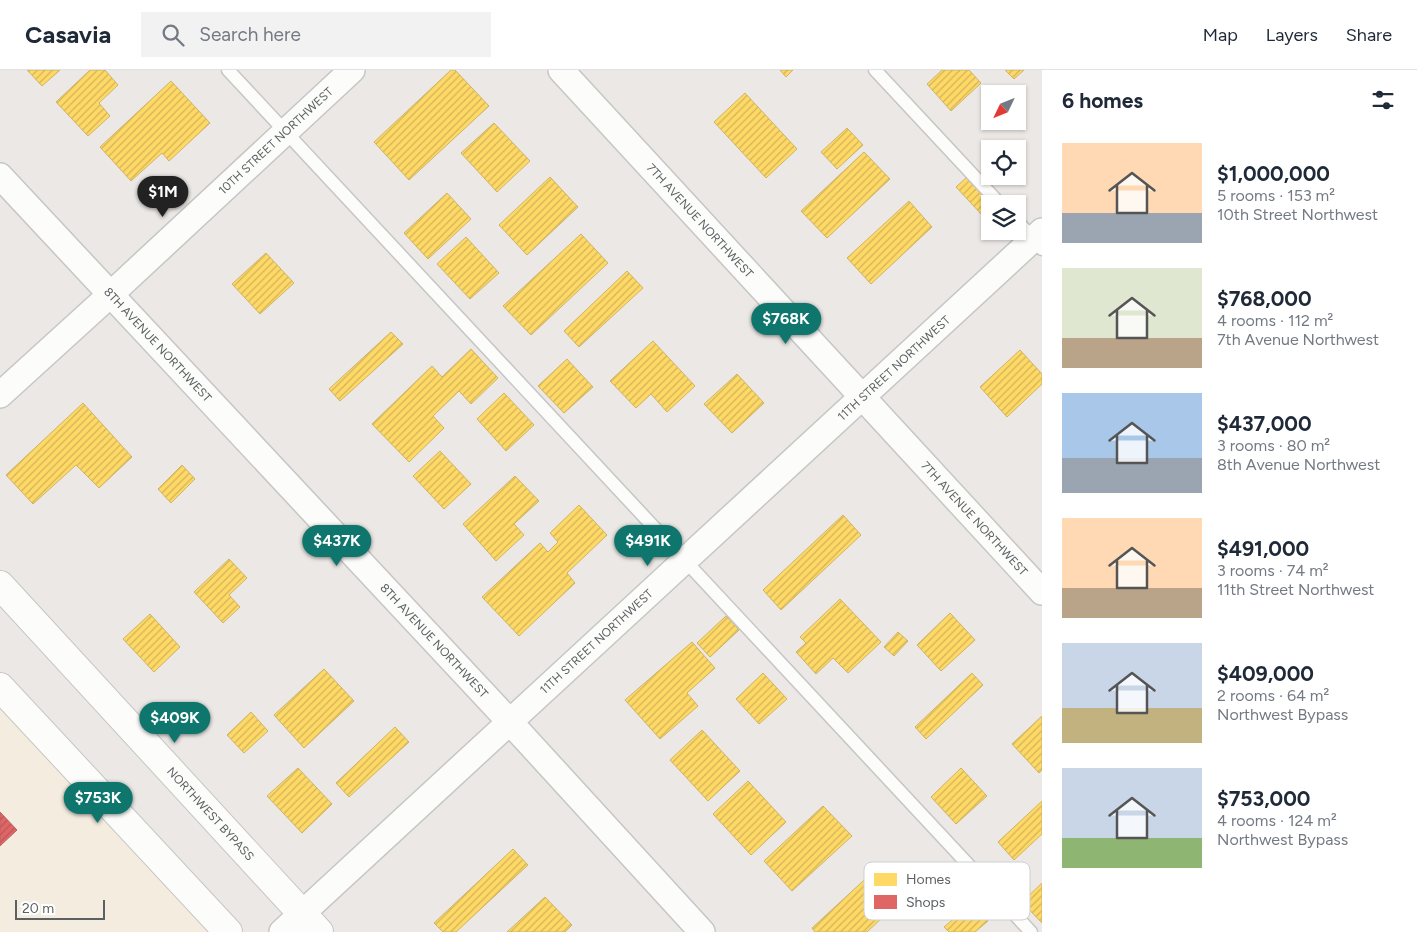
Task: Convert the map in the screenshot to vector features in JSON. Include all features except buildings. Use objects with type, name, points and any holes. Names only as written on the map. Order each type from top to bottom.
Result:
[{"type":"main road","name":"NORTHWEST BYPASS","points":[[0,585],[311,923]]},
{"type":"main road","points":[[0,687],[228,932]]},
{"type":"street","name":"10TH STREET NORTHWEST","points":[[0,395],[352,70]]},
{"type":"street","name":"7TH AVENUE NORTHWEST","points":[[562,70],[1042,592]]},
{"type":"street","name":"8TH AVENUE NORTHWEST","points":[[0,176],[509,721],[702,932]]},
{"type":"street","name":"11TH STREET NORTHWEST","points":[[282,932],[311,923],[509,721],[862,398],[1034,235]]},
{"type":"lane","points":[[228,70],[966,862]]},
{"type":"lane","points":[[875,70],[992,195]]},
{"type":"lane","points":[[1020,920],[1031,932]]},
{"type":"shaded area","points":[[0,687],[228,932],[0,932]]}]
